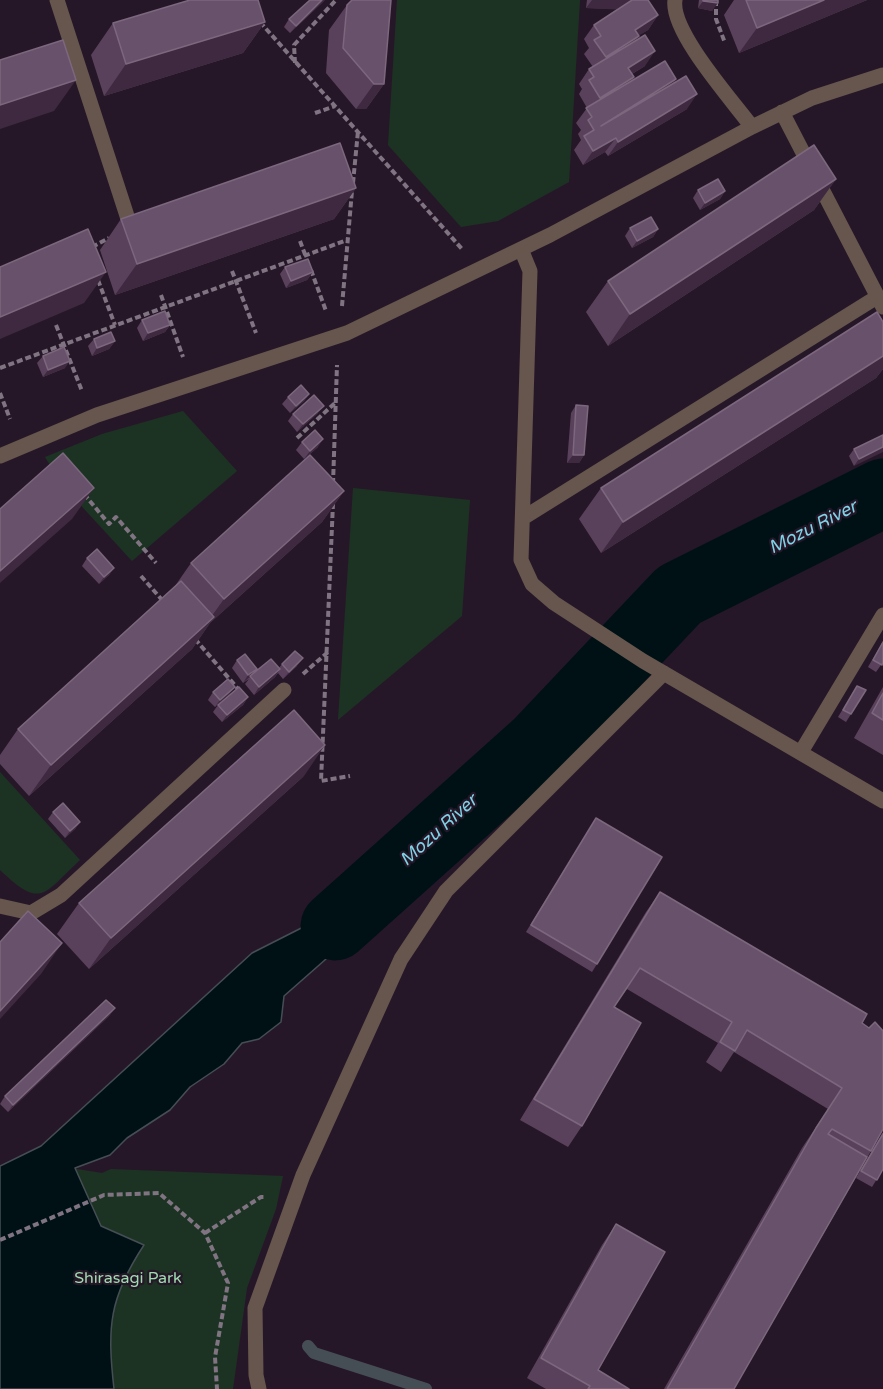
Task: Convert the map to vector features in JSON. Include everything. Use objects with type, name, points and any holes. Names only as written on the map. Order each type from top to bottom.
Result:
[{"type":"street","points":[[57,0],[128,219]]},
{"type":"street","points":[[675,0],[674,10],[689,44],[752,127]]},
{"type":"street","points":[[0,456],[97,415],[346,333],[521,249],[782,112],[812,98],[883,75]]},
{"type":"street","points":[[523,518],[880,302],[782,112]]},
{"type":"street","points":[[521,249],[530,271],[521,560],[532,584],[554,603],[643,661],[883,801]]},
{"type":"street","points":[[801,752],[883,615]]},
{"type":"street","points":[[259,1389],[256,1375],[255,1308],[303,1175],[401,959],[446,891],[664,673]]},
{"type":"street","points":[[0,906],[31,913],[61,895],[284,690]]},
{"type":"path","points":[[295,64],[294,45],[336,0]]},
{"type":"path","points":[[257,18],[295,64],[358,131],[466,254]]},
{"type":"path","points":[[315,113],[335,106]]},
{"type":"path","points":[[342,306],[358,131]]},
{"type":"path","points":[[87,249],[129,228],[128,219]]},
{"type":"path","points":[[0,368],[348,240]]},
{"type":"path","points":[[300,241],[326,311]]},
{"type":"path","points":[[232,270],[256,333]]},
{"type":"path","points":[[95,271],[115,325]]},
{"type":"path","points":[[160,295],[183,357]]},
{"type":"path","points":[[56,324],[82,391]]},
{"type":"path","points":[[333,485],[338,360]]},
{"type":"path","points":[[0,393],[10,419]]},
{"type":"path","points":[[297,438],[336,402]]},
{"type":"path","points":[[81,491],[109,524],[116,517],[156,563]]},
{"type":"path","points":[[333,497],[321,782],[350,776]]},
{"type":"path","points":[[141,576],[171,610]]},
{"type":"path","points":[[193,636],[259,713]]},
{"type":"path","points":[[0,1240],[104,1195],[159,1192],[205,1233],[228,1283],[215,1357],[217,1389]]},
{"type":"path","points":[[205,1233],[261,1197],[273,1198],[272,1208],[291,1210]]},
{"type":"green space","points":[[397,0],[580,0],[569,182],[498,221],[461,227],[388,145]]},
{"type":"green space","points":[[183,411],[237,471],[132,561],[63,486],[45,457],[102,434]]},
{"type":"green space","points":[[353,488],[470,500],[462,616],[338,720]]},
{"type":"green space","points":[[0,772],[80,860],[50,889],[42,893],[25,890],[0,870]]},
{"type":"green space","name":"Shirasagi Park","points":[[77,1169],[102,1173],[111,1169],[283,1176],[276,1209],[247,1288],[233,1389],[0,1389],[0,1198]]},
{"type":"shaded area","points":[[401,858],[411,868],[390,888],[351,937],[284,996],[281,1022],[259,1039],[242,1043],[224,1064],[190,1087],[170,1110],[127,1138],[110,1155],[75,1168],[101,1226],[144,1245],[124,1281],[113,1314],[111,1348],[114,1389],[0,1389],[0,1166],[41,1146],[252,953],[327,915]]},
{"type":"building","points":[[190,0],[258,0],[265,22],[126,64],[113,23]]},
{"type":"building","points":[[310,0],[322,0],[296,26],[289,19]]},
{"type":"building","points":[[352,0],[391,0],[384,84],[374,84],[343,48],[347,5]]},
{"type":"building","points":[[632,0],[648,0],[658,15],[635,30],[639,36],[606,57],[594,40],[601,36],[594,25]]},
{"type":"building","points":[[718,0],[718,3],[703,1]]},
{"type":"building","points":[[746,0],[824,0],[757,28]]},
{"type":"building","points":[[645,35],[655,51],[628,68],[634,77],[600,98],[589,80],[594,77],[589,69]]},
{"type":"building","points":[[63,40],[76,80],[0,105],[0,60]]},
{"type":"building","points":[[665,61],[676,79],[601,126],[686,76],[697,94],[618,142],[616,138],[593,151],[584,136],[594,130],[588,120],[592,117],[586,108]]},
{"type":"building","points":[[340,143],[356,188],[137,264],[121,219]]},
{"type":"building","points":[[814,145],[836,179],[630,314],[608,281]]},
{"type":"building","points":[[718,179],[725,191],[705,203],[698,190]]},
{"type":"building","points":[[651,217],[658,229],[637,241],[630,228]]},
{"type":"building","points":[[88,229],[106,272],[0,317],[0,267]]},
{"type":"building","points":[[308,259],[313,272],[291,281],[285,267]]},
{"type":"building","points":[[165,311],[170,325],[148,333],[142,320]]},
{"type":"building","points":[[877,312],[883,322],[883,356],[623,522],[601,488]]},
{"type":"building","points":[[111,332],[115,341],[97,348],[94,339]]},
{"type":"building","points":[[64,347],[70,361],[48,370],[43,356]]},
{"type":"building","points":[[301,385],[309,394],[296,406],[288,397]]},
{"type":"building","points":[[314,395],[324,406],[303,424],[293,414]]},
{"type":"building","points":[[576,405],[588,406],[584,455],[573,455]]},
{"type":"building","points":[[315,430],[323,439],[310,451],[302,442]]},
{"type":"building","points":[[883,435],[883,447],[859,459],[854,449]]},
{"type":"building","points":[[63,453],[94,488],[0,571],[0,509]]},
{"type":"building","points":[[310,455],[344,491],[224,599],[191,563]]},
{"type":"building","points":[[97,549],[114,568],[104,577],[87,558]]},
{"type":"building","points":[[181,581],[214,617],[51,765],[18,729]]},
{"type":"building","points":[[883,642],[883,662],[882,665],[873,660]]},
{"type":"building","points":[[295,651],[303,658],[289,672],[282,664]]},
{"type":"building","points":[[245,654],[257,669],[248,675],[237,660]]},
{"type":"building","points":[[271,659],[280,669],[259,687],[250,676]]},
{"type":"building","points":[[228,679],[235,687],[220,700],[213,692]]},
{"type":"building","points":[[857,686],[866,690],[851,714],[843,710]]},
{"type":"building","points":[[239,687],[248,697],[227,715],[218,705]]},
{"type":"building","points":[[883,693],[883,720],[872,713]]},
{"type":"building","points":[[294,710],[325,745],[111,938],[79,903]]},
{"type":"building","points":[[63,803],[80,822],[70,831],[53,812]]},
{"type":"building","points":[[596,818],[662,857],[597,964],[531,925]]},
{"type":"building","points":[[660,892],[867,1014],[862,1023],[869,1028],[875,1022],[883,1031],[883,1129],[871,1151],[832,1129],[828,1134],[867,1157],[734,1389],[667,1389],[816,1128],[842,1088],[747,1030],[735,1051],[720,1042],[732,1022],[640,968],[614,1007],[641,1023],[582,1126],[534,1099]]},
{"type":"building","points":[[28,911],[62,943],[0,1011],[0,942]]},
{"type":"building","points":[[106,1000],[115,1008],[13,1105],[5,1096]]},
{"type":"building","points":[[883,1134],[883,1169],[877,1180],[861,1171]]},
{"type":"building","points":[[616,1224],[665,1252],[598,1370],[629,1389],[588,1389],[590,1386],[541,1358]]},
{"type":"waterway","name":"Mozu River","points":[[335,926],[538,744],[679,595],[883,493]]},
{"type":"waterway","points":[[308,1346],[314,1353],[426,1389]]}]
